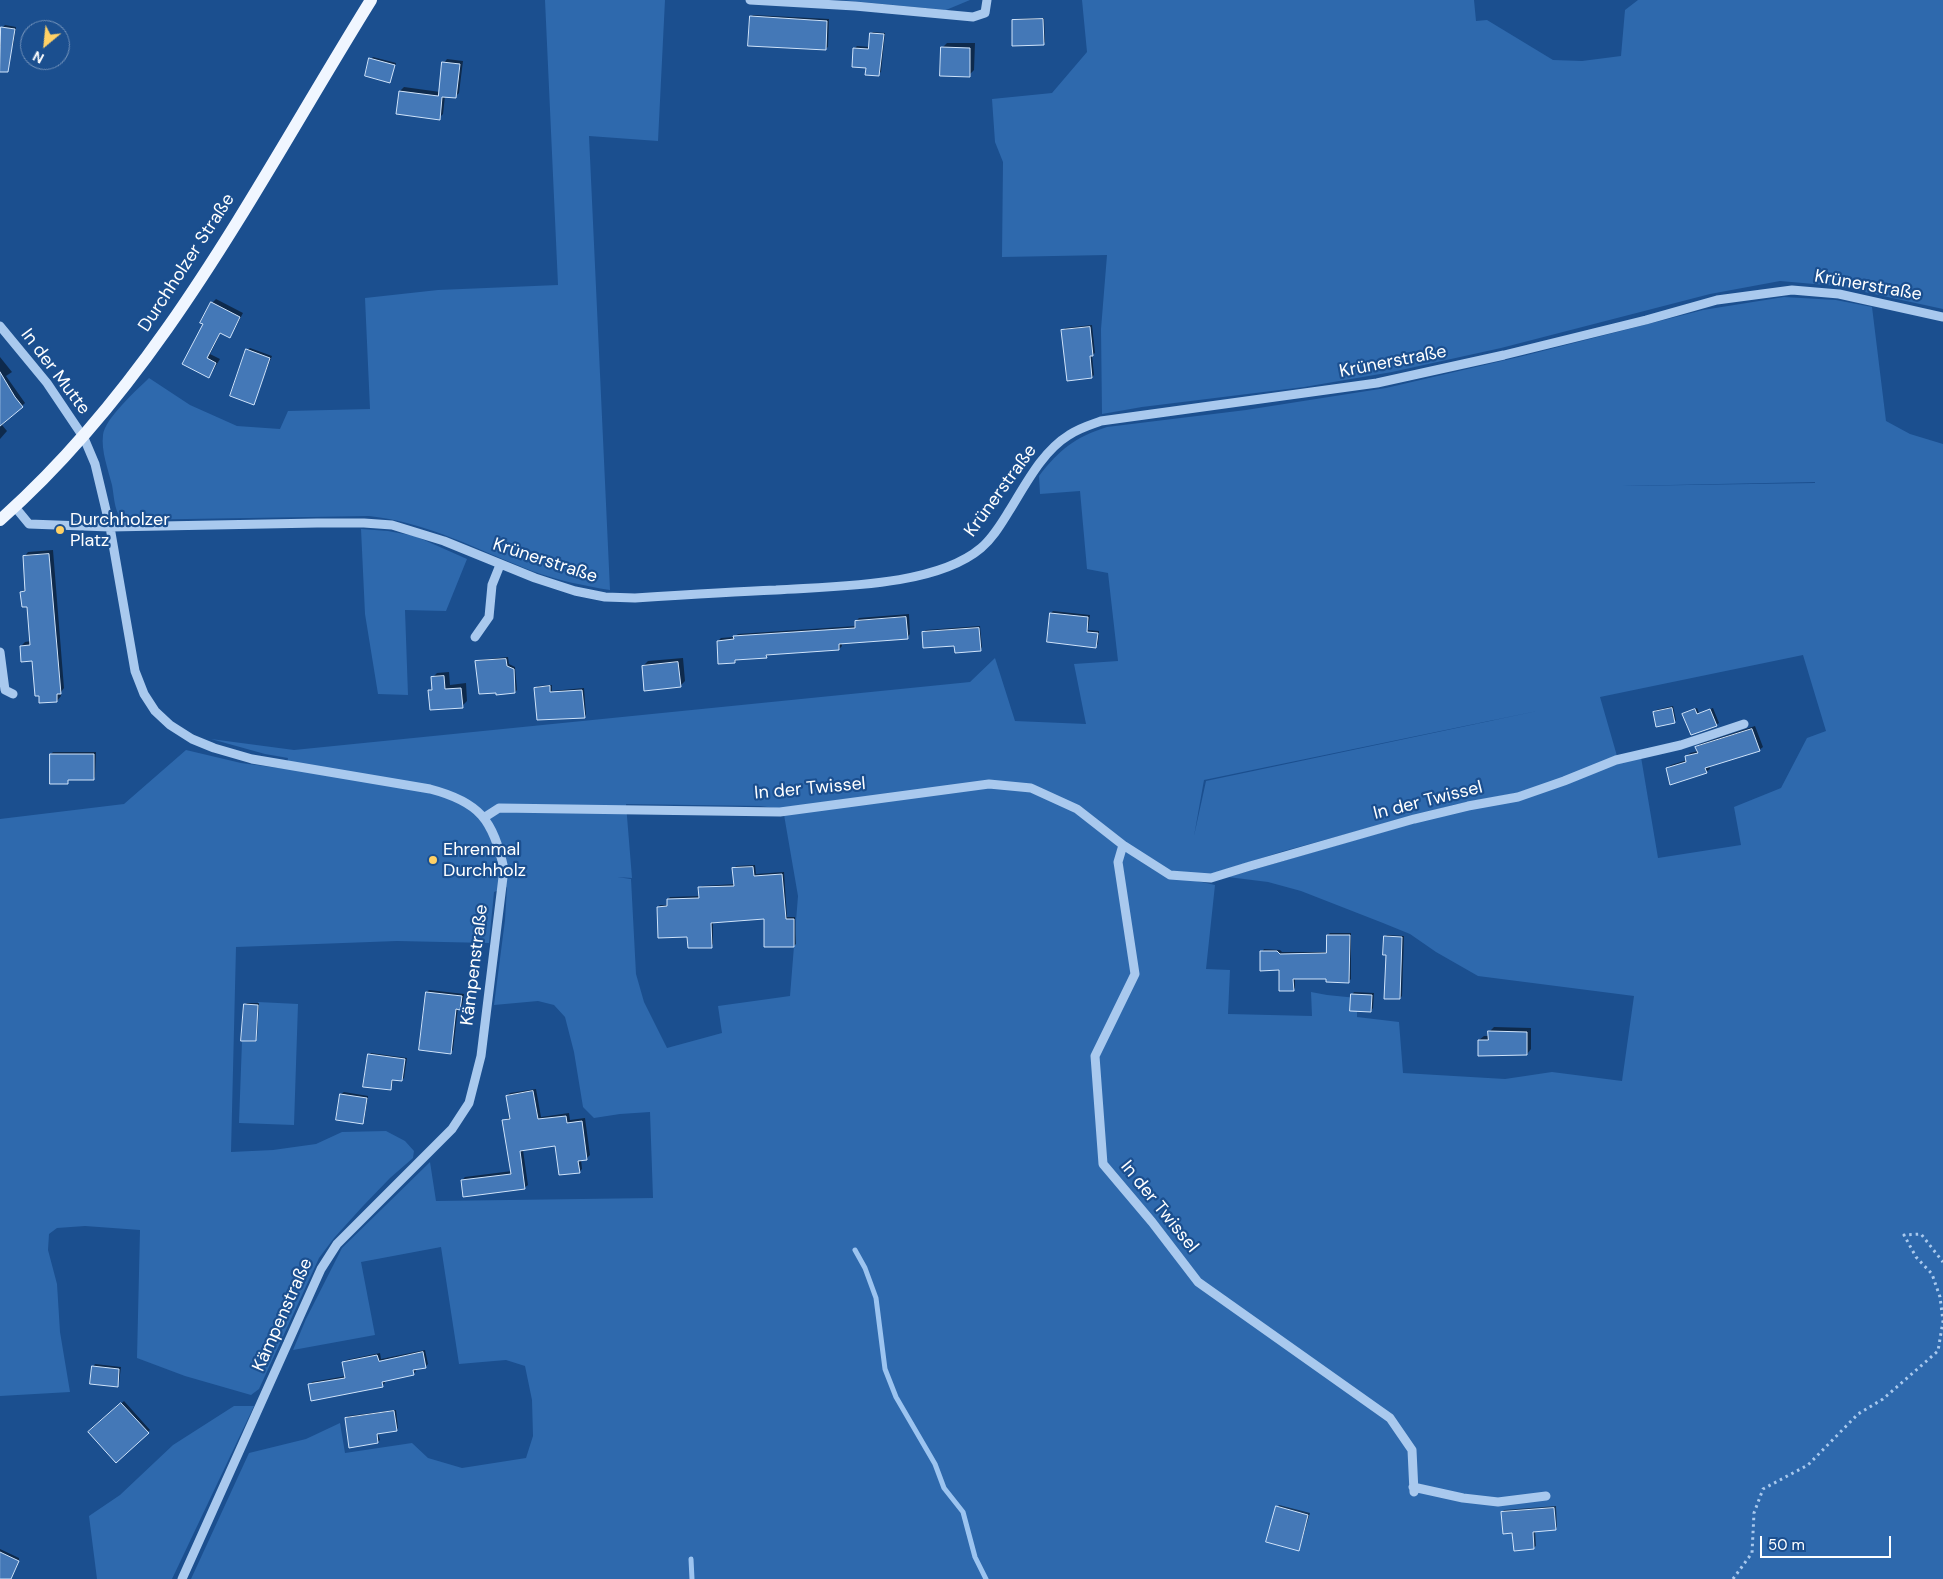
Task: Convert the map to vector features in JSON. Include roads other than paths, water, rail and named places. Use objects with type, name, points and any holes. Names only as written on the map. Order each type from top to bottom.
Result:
[{"type":"main road","name":"Durchholzer Straße","points":[[0,520],[84,438],[139,367],[196,286],[371,0]]},
{"type":"street","points":[[750,0],[855,6],[973,17],[984,12],[987,0]]},
{"type":"street","name":"Krünerstraße","points":[[15,507],[29,524],[110,527],[317,523],[392,525],[444,541],[535,578],[574,591],[605,597],[635,598],[865,584],[900,579],[940,570],[969,557],[983,547],[998,528],[1037,466],[1047,454],[1070,434],[1101,421],[1377,383],[1504,355],[1646,320],[1717,300],[1792,290],[1839,294],[1943,317]]},
{"type":"street","name":"In der Mutte","points":[[0,326],[47,384],[84,438]]},
{"type":"street","points":[[84,438],[94,464],[110,527],[135,671],[155,711],[170,725],[192,739],[214,748],[252,759],[430,789],[453,795],[485,816]]},
{"type":"street","points":[[475,637],[489,617],[492,586],[500,564]]},
{"type":"street","points":[[0,652],[4,690],[12,694]]},
{"type":"street","name":"In der Twissel","points":[[485,816],[499,808],[780,812],[989,784],[1031,788],[1077,809],[1122,846],[1170,874],[1211,878],[1414,819],[1468,806],[1518,797],[1616,760],[1680,745],[1744,724]]},
{"type":"street","name":"Kämpenstraße","points":[[182,1579],[311,1290],[329,1256],[350,1230],[452,1129],[469,1103],[480,1056],[504,869],[499,846],[485,816]]},
{"type":"street","name":"In der Twissel","points":[[1122,846],[1118,862],[1135,974],[1095,1056],[1103,1164],[1152,1222],[1198,1282],[1390,1418],[1412,1450],[1414,1490],[1498,1502],[1546,1496]]},
{"type":"waterway","points":[[855,1250],[865,1268],[876,1298],[885,1369],[896,1397],[935,1464],[944,1488],[963,1512],[975,1557],[986,1579]]},
{"type":"waterway","points":[[691,1559],[692,1579]]},
{"type":"place","name":"Durchholzer Platz","points":[[60,530]]},
{"type":"place","name":"Ehrenmal Durchholz","points":[[433,860]]}]
